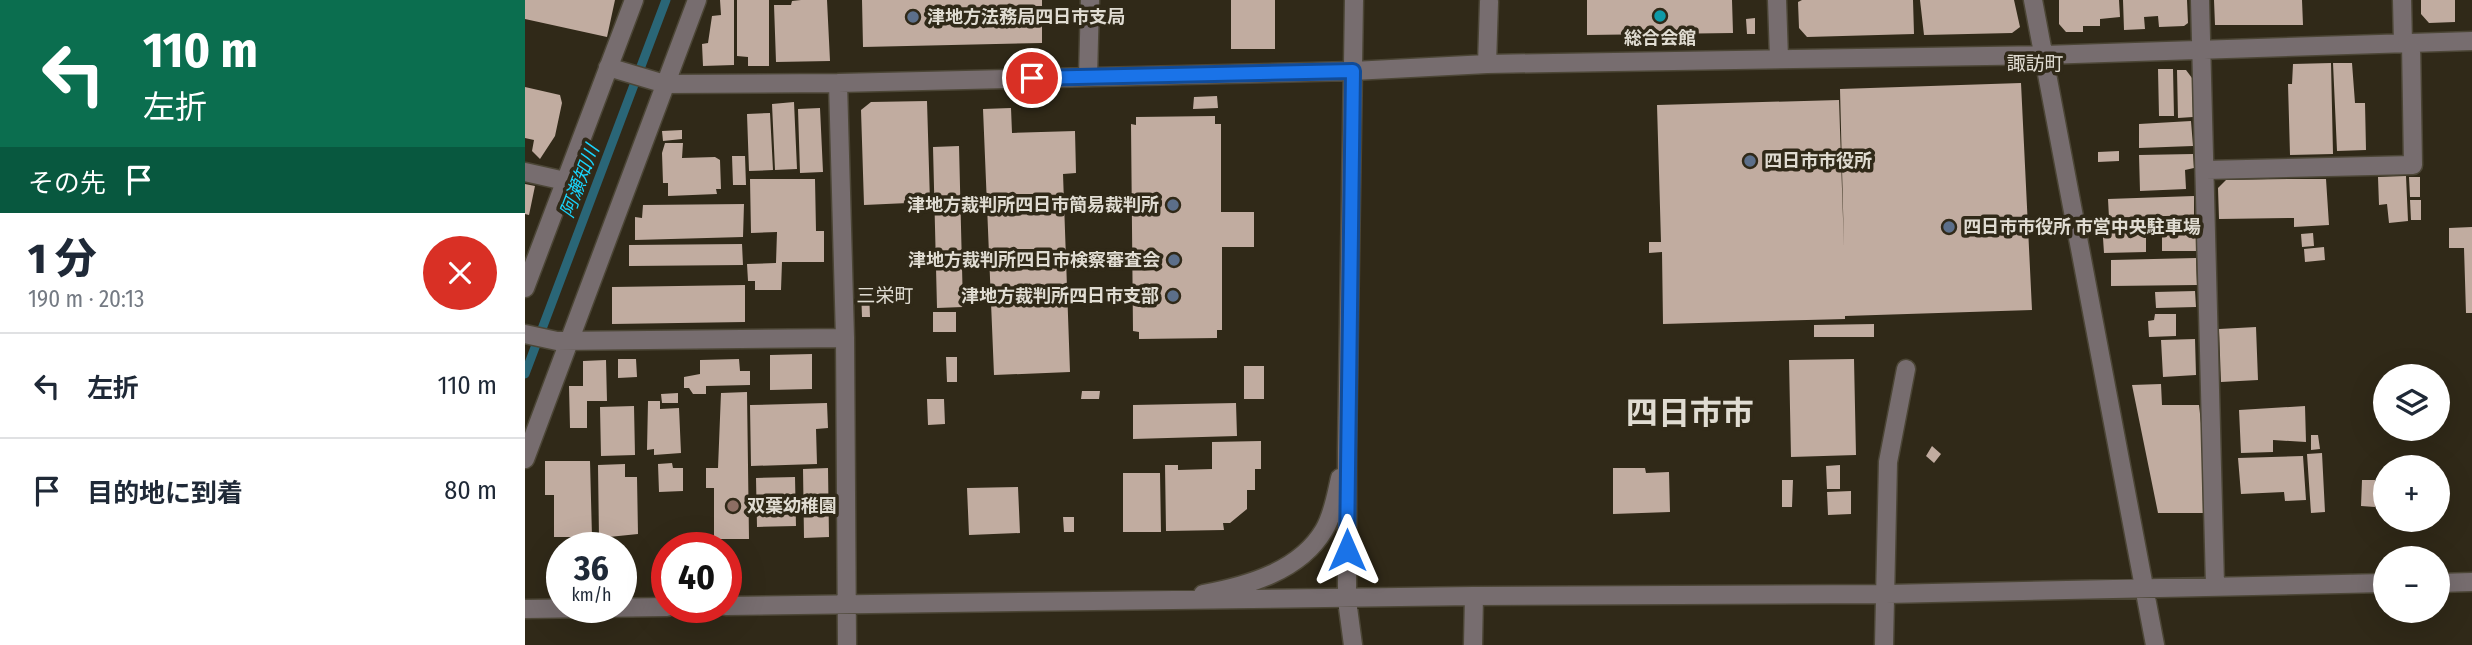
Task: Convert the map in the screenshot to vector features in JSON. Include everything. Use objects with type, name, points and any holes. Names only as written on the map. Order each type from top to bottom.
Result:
[{"type":"street","points":[[525,288],[565,181],[613,69],[634,0]]},
{"type":"street","points":[[525,458],[563,341],[661,84],[697,0]]},
{"type":"street","points":[[1088,77],[1090,0]]},
{"type":"street","points":[[1353,645],[1347,600],[1347,450],[1355,0]]},
{"type":"street","points":[[1777,0],[1779,58]]},
{"type":"street","points":[[2033,0],[2155,645]]},
{"type":"street","points":[[2200,0],[2215,585]]},
{"type":"street","points":[[2206,170],[2413,165],[2407,43],[2402,0]]},
{"type":"street","points":[[1487,64],[1489,2]]},
{"type":"street","points":[[613,69],[661,84],[838,82],[1353,71],[1487,64],[2045,55],[2472,41]]},
{"type":"street","points":[[838,82],[845,338],[847,645]]},
{"type":"street","points":[[525,172],[565,181]]},
{"type":"street","points":[[525,334],[563,341],[845,338]]},
{"type":"street","points":[[1884,645],[1888,462],[1906,369]]},
{"type":"street","points":[[1158,602],[1219,592],[1289,566],[1300,558],[1326,527],[1347,450]]},
{"type":"street","points":[[742,606],[1347,600],[1474,596],[1887,594],[2144,586],[2373,583]]},
{"type":"street","points":[[2450,583],[2472,583]]},
{"type":"street","points":[[1473,645],[1474,596]]},
{"type":"street","points":[[525,609],[651,607]]},
{"type":"building","points":[[525,0],[615,0],[607,37],[525,19]]},
{"type":"building","points":[[720,0],[734,0],[734,65],[703,66],[702,44],[708,43],[712,16],[721,15]]},
{"type":"building","points":[[737,0],[769,0],[769,66],[748,66],[748,57],[737,56]]},
{"type":"building","points":[[827,0],[830,61],[776,62],[774,5],[791,5],[792,1]]},
{"type":"building","points":[[862,0],[1042,0],[1042,43],[863,47]]},
{"type":"building","points":[[1231,0],[1275,0],[1275,49],[1231,49]]},
{"type":"building","name":"総合会館","points":[[1587,0],[1732,0],[1733,33],[1587,35]]},
{"type":"building","points":[[1913,0],[1914,34],[1807,37],[1799,28],[1798,2]]},
{"type":"building","points":[[1920,0],[2014,0],[2020,27],[2012,33],[1924,35]]},
{"type":"building","points":[[2059,0],[2119,0],[2120,17],[2100,19],[2100,26],[2083,26],[2083,32],[2066,32],[2059,24]]},
{"type":"building","points":[[2123,0],[2187,0],[2188,23],[2184,26],[2159,27],[2158,16],[2144,17],[2145,29],[2124,30]]},
{"type":"building","points":[[2214,0],[2302,0],[2303,25],[2215,25]]},
{"type":"building","points":[[2421,0],[2455,0],[2455,22],[2429,23],[2421,14]]},
{"type":"building","points":[[1755,18],[1755,34],[1747,34],[1746,19]]},
{"type":"building","points":[[2331,63],[2333,154],[2290,155],[2288,84],[2292,84],[2293,64]]},
{"type":"building","points":[[2333,63],[2352,63],[2355,103],[2365,103],[2366,150],[2337,151]]},
{"type":"building","points":[[2158,69],[2173,69],[2174,116],[2159,116]]},
{"type":"building","points":[[2177,70],[2186,70],[2192,78],[2193,117],[2178,118]]},
{"type":"building","points":[[2021,83],[2032,310],[1663,324],[1662,252],[1649,253],[1649,242],[1661,242],[1657,105],[1839,100],[1844,248],[1840,89]]},
{"type":"building","points":[[525,87],[560,95],[562,103],[555,136],[540,159],[532,151],[534,140],[525,138]]},
{"type":"building","points":[[1217,96],[1218,108],[1193,109],[1194,97]]},
{"type":"building","points":[[927,101],[930,202],[864,205],[861,110],[871,102]]},
{"type":"building","points":[[794,102],[797,169],[775,170],[772,104]]},
{"type":"building","points":[[820,108],[823,172],[800,173],[798,109]]},
{"type":"building","points":[[1011,108],[1012,133],[1075,131],[1076,173],[1063,174],[1070,372],[994,375],[983,109]]},
{"type":"building","points":[[770,113],[773,170],[749,171],[747,114]]},
{"type":"building","points":[[1215,116],[1215,124],[1221,124],[1221,212],[1254,212],[1254,247],[1222,247],[1222,330],[1217,330],[1217,338],[1139,339],[1139,332],[1133,331],[1131,124],[1136,125],[1136,117]]},
{"type":"building","points":[[2191,121],[2193,146],[2139,148],[2139,124]]},
{"type":"building","points":[[682,130],[682,139],[663,141],[662,131]]},
{"type":"building","points":[[665,143],[683,143],[682,158],[715,157],[720,160],[721,189],[716,189],[717,194],[668,196],[668,183],[663,183],[662,153]]},
{"type":"building","points":[[959,146],[963,307],[937,308],[933,147]]},
{"type":"building","points":[[2119,151],[2119,161],[2098,162],[2098,152]]},
{"type":"building","points":[[2193,154],[2194,168],[2185,170],[2186,189],[2140,191],[2139,155]]},
{"type":"building","points":[[732,156],[745,156],[746,185],[733,185]]},
{"type":"building","points":[[2406,176],[2408,221],[2389,223],[2387,204],[2379,205],[2378,177]]},
{"type":"building","points":[[2409,177],[2420,177],[2420,197],[2410,197]]},
{"type":"building","points":[[750,179],[815,179],[816,231],[824,231],[824,262],[782,262],[781,290],[755,290],[755,281],[748,281],[747,264],[776,263],[777,232],[751,233]]},
{"type":"building","points":[[2326,179],[2329,225],[2294,227],[2294,218],[2219,219],[2218,188],[2226,180]]},
{"type":"building","points":[[525,184],[535,186],[529,215],[525,214]]},
{"type":"building","points":[[2194,196],[2194,215],[2109,218],[2108,199]]},
{"type":"building","points":[[2410,200],[2421,200],[2421,220],[2411,220]]},
{"type":"building","points":[[744,204],[743,237],[635,240],[635,217],[642,218],[643,205]]},
{"type":"building","points":[[2195,219],[2197,251],[2162,251],[2162,220]]},
{"type":"building","points":[[2146,222],[2146,252],[2104,253],[2102,223]]},
{"type":"building","points":[[2472,227],[2472,313],[2466,313],[2464,248],[2449,248],[2449,228]]},
{"type":"building","points":[[2313,233],[2314,246],[2302,247],[2301,234]]},
{"type":"building","points":[[742,244],[743,265],[629,266],[629,245]]},
{"type":"building","points":[[2324,247],[2325,260],[2305,262],[2304,249]]},
{"type":"building","points":[[2196,258],[2197,285],[2111,286],[2111,260]]},
{"type":"building","points":[[745,285],[745,322],[612,324],[612,287]]},
{"type":"building","points":[[861,290],[869,290],[870,317],[862,317]]},
{"type":"building","points":[[2195,291],[2196,307],[2156,308],[2155,292]]},
{"type":"building","points":[[933,312],[956,312],[956,332],[933,332]]},
{"type":"building","points":[[2155,314],[2176,314],[2176,336],[2149,337],[2148,321],[2154,320]]},
{"type":"building","points":[[1874,324],[1874,337],[1814,337],[1814,325]]},
{"type":"building","points":[[2256,327],[2258,380],[2221,382],[2219,329]]},
{"type":"building","points":[[2195,339],[2196,375],[2163,377],[2161,340]]},
{"type":"building","points":[[812,354],[812,389],[770,390],[770,355]]},
{"type":"building","points":[[946,357],[957,357],[957,382],[947,382]]},
{"type":"building","points":[[618,359],[636,359],[637,377],[618,378]]},
{"type":"building","points":[[739,359],[740,371],[750,371],[750,385],[706,386],[706,394],[693,394],[689,388],[684,388],[684,377],[700,374],[700,360]]},
{"type":"building","points":[[1854,359],[1856,455],[1791,457],[1789,360]]},
{"type":"building","points":[[606,360],[607,401],[587,401],[587,428],[570,428],[569,386],[583,386],[583,361]]},
{"type":"building","points":[[1244,366],[1264,366],[1264,399],[1244,399]]},
{"type":"building","points":[[2161,384],[2162,405],[2199,405],[2203,513],[2158,513],[2132,385]]},
{"type":"building","points":[[1082,391],[1100,391],[1099,399],[1081,399]]},
{"type":"building","points":[[747,392],[749,539],[742,539],[742,532],[714,532],[714,488],[706,488],[706,468],[718,468],[721,393]]},
{"type":"building","points":[[678,393],[678,403],[662,403],[661,394]]},
{"type":"building","points":[[927,399],[944,399],[945,424],[928,425]]},
{"type":"building","points":[[648,401],[660,401],[660,409],[679,408],[681,453],[654,455],[654,449],[647,450]]},
{"type":"building","points":[[827,403],[828,428],[816,429],[817,464],[751,466],[750,405]]},
{"type":"building","points":[[1236,403],[1237,436],[1133,439],[1133,405]]},
{"type":"building","points":[[634,406],[635,455],[601,456],[600,407]]},
{"type":"building","points":[[2305,406],[2306,442],[2273,440],[2273,452],[2241,453],[2239,410]]},
{"type":"building","points":[[2311,435],[2318,435],[2320,449],[2311,450]]},
{"type":"building","points":[[1261,441],[1261,469],[1255,469],[1255,490],[1247,490],[1247,509],[1230,523],[1223,523],[1224,530],[1166,531],[1165,465],[1178,465],[1178,470],[1212,469],[1212,442]]},
{"type":"building","points":[[1932,446],[1941,454],[1934,463],[1926,456]]},
{"type":"building","points":[[2322,453],[2325,512],[2311,513],[2307,454]]},
{"type":"building","points":[[2303,456],[2306,500],[2285,501],[2284,492],[2241,494],[2238,458]]},
{"type":"building","points":[[545,461],[590,461],[592,532],[554,532],[554,495],[545,495]]},
{"type":"building","points":[[672,463],[673,468],[683,468],[683,491],[659,492],[658,464]]},
{"type":"building","points":[[625,464],[625,477],[637,477],[638,534],[599,532],[598,465]]},
{"type":"building","points":[[1840,465],[1840,489],[1827,489],[1826,466]]},
{"type":"building","points":[[828,468],[829,537],[804,538],[803,469]]},
{"type":"building","points":[[1613,468],[1645,468],[1646,473],[1669,472],[1670,512],[1613,514]]},
{"type":"building","points":[[1123,473],[1160,473],[1161,532],[1123,532]]},
{"type":"building","points":[[795,477],[796,526],[757,527],[756,478]]},
{"type":"building","points":[[1782,480],[1793,480],[1792,507],[1782,507]]},
{"type":"building","points":[[2362,480],[2373,480],[2373,507],[2361,506]]},
{"type":"building","points":[[1018,487],[1020,533],[969,535],[967,488]]},
{"type":"building","points":[[1851,491],[1851,514],[1828,515],[1827,492]]},
{"type":"building","points":[[1063,517],[1074,517],[1074,532],[1064,532]]},
{"type":"waterway","name":"阿瀬知川","points":[[525,374],[666,0]]},
{"type":"place","name":"総合会館","points":[[1660,16]]},
{"type":"place","name":"津地方法務局四日市支局","points":[[913,17]]},
{"type":"place","name":"四日市市役所","points":[[1750,161]]},
{"type":"place","name":"津地方裁判所四日市簡易裁判所","points":[[1173,205]]},
{"type":"place","name":"四日市市役所 市営中央駐車場","points":[[1949,227]]},
{"type":"place","name":"津地方裁判所四日市検察審査会","points":[[1174,260]]},
{"type":"place","name":"津地方裁判所四日市支部","points":[[1173,296]]},
{"type":"place","name":"双葉幼稚園","points":[[733,506]]},
{"type":"district","name":"諏訪町","points":[[2035,63]]},
{"type":"district","name":"三栄町","points":[[885,295]]},
{"type":"district","name":"四日市市","points":[[1690,413]]},
{"type":"route","points":[[1032,78],[1353,71],[1347,550]]}]
